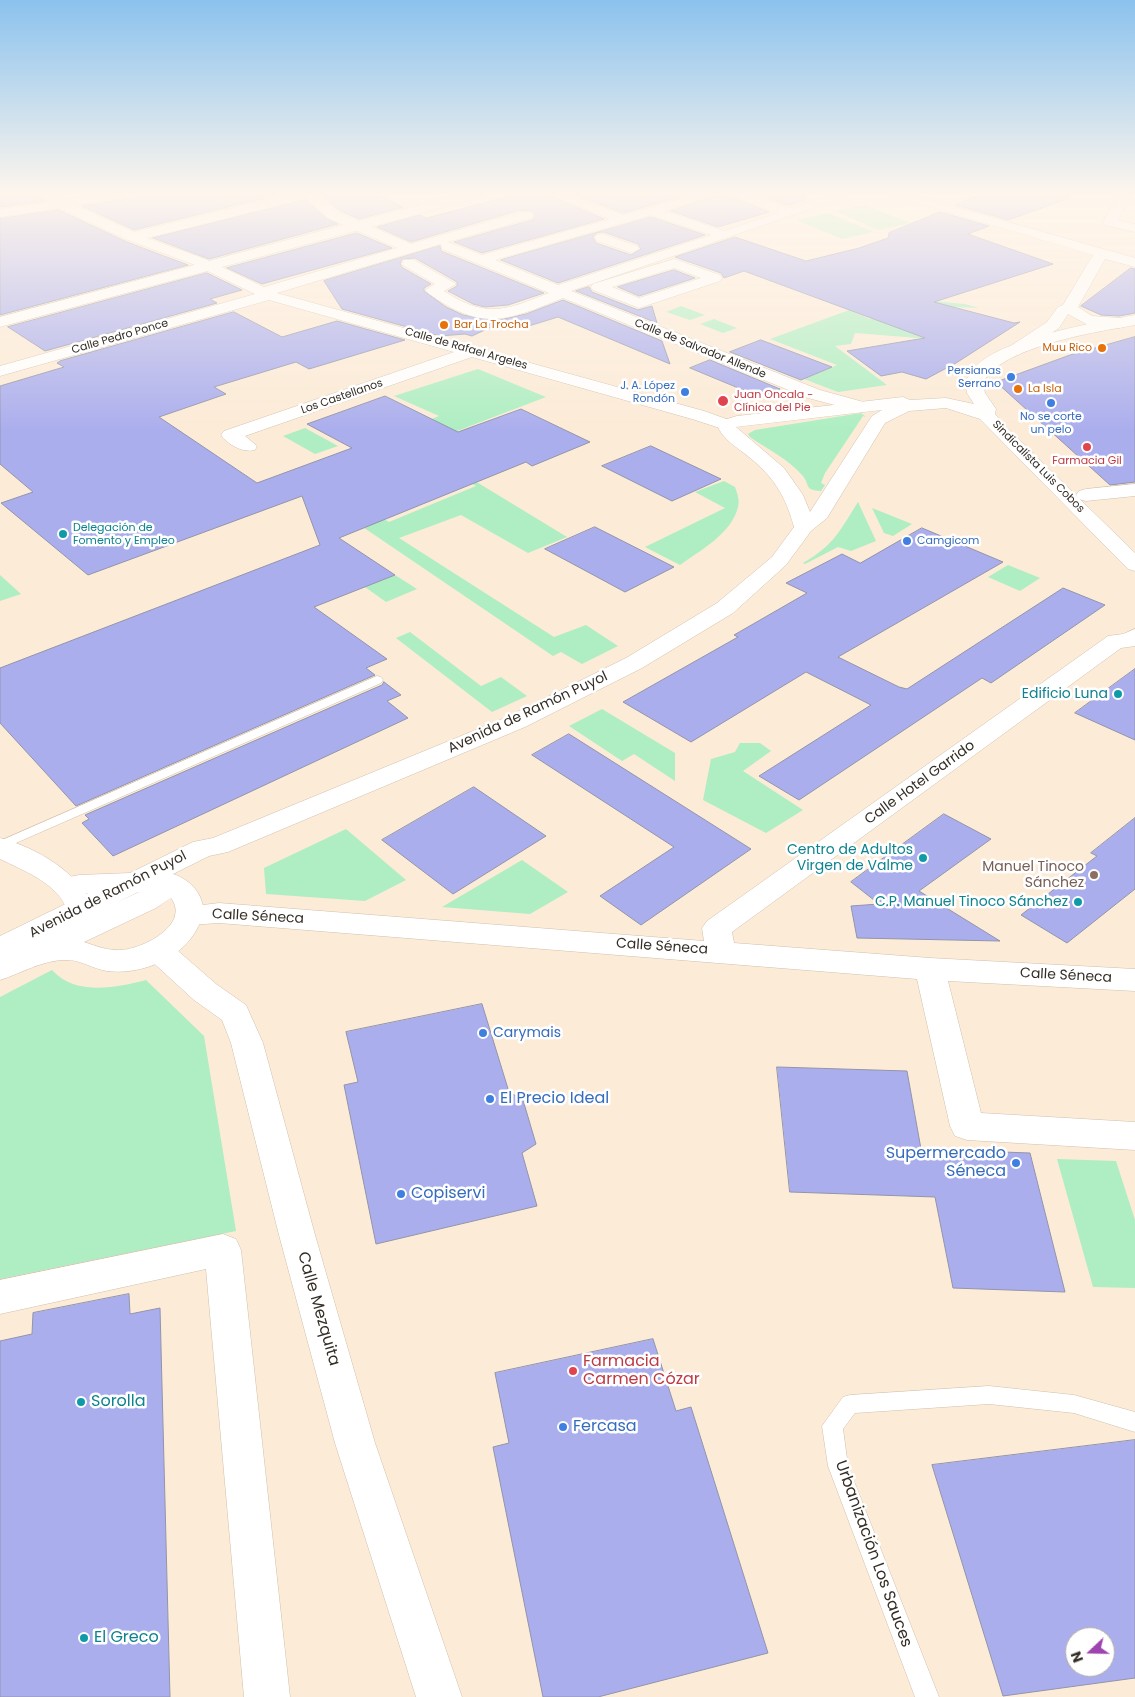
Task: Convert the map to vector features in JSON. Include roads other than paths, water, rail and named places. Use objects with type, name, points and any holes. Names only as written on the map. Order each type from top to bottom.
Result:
[{"type":"street","points":[[0,315],[172,272]]},
{"type":"street","points":[[0,322],[176,272]]},
{"type":"street","name":"Calle de Rafael Argeles","points":[[222,272],[266,293],[726,425]]},
{"type":"street","name":"Calle Pedro Ponce","points":[[0,371],[266,293],[344,272]]},
{"type":"street","points":[[424,272],[455,306],[474,312],[500,315],[616,272]]},
{"type":"street","name":"Calle de Salvador Allende","points":[[510,272],[814,394],[861,407]]},
{"type":"street","points":[[644,272],[598,286],[639,303],[715,278],[699,272]]},
{"type":"street","points":[[1012,352],[1053,325],[1063,310],[1069,308],[1090,272]]},
{"type":"street","points":[[1069,308],[1083,318],[1094,322]]},
{"type":"street","points":[[1053,325],[1130,322]]},
{"type":"street","points":[[804,527],[800,506],[791,487],[776,470],[729,432],[726,425],[737,421],[895,404],[930,397],[974,382],[978,374],[990,363],[1036,342],[1130,322]]},
{"type":"street","name":"Sindicalista Luis Cobos","points":[[1130,322],[1033,350],[1007,362],[991,376],[991,398],[1001,411],[1135,543]]},
{"type":"street","name":"Los Castellanos","points":[[248,446],[230,436],[473,351]]},
{"type":"street","name":"Sindicalista Luis Cobos","points":[[974,382],[976,395],[987,409],[986,415],[1135,564]]},
{"type":"street","points":[[814,394],[825,405],[818,412]]},
{"type":"street","points":[[861,407],[874,413],[878,420],[886,414],[907,407],[944,402],[968,406],[986,415]]},
{"type":"street","name":"Avenida de Ramón Puyol","points":[[4,962],[68,949],[77,921],[133,883],[204,848],[218,846],[516,722],[634,663],[725,608],[779,561],[804,527],[820,514],[878,420]]},
{"type":"street","points":[[791,487],[813,494],[835,490]]},
{"type":"street","points":[[1086,495],[1135,490]]},
{"type":"street","name":"Calle Hotel Garrido","points":[[1125,639],[1116,635],[1135,620]]},
{"type":"street","name":"Calle Hotel Garrido","points":[[720,951],[717,928],[1125,639]]},
{"type":"street","points":[[0,846],[77,921],[101,959],[120,961],[140,957],[158,950],[174,940],[184,928],[189,914],[189,902],[186,895],[171,886],[133,883]]},
{"type":"street","name":"Avenida de Ramón Puyol","points":[[77,921],[146,901],[213,860],[218,846]]},
{"type":"street","name":"Calle Séneca","points":[[189,914],[219,913],[930,969],[1135,980]]},
{"type":"street","points":[[4,962],[17,951],[77,921]]},
{"type":"street","name":"Calle Mezquita","points":[[158,950],[205,992],[235,1014],[247,1043],[297,1236],[355,1443],[438,1697]]},
{"type":"street","points":[[930,969],[967,1126],[1135,1136]]},
{"type":"street","points":[[0,1297],[223,1250],[266,1697]]},
{"type":"lane","points":[[0,846],[377,680]]},
{"type":"lane","name":"Urbanización Los Sauces","points":[[926,1697],[838,1466],[832,1426],[850,1404],[989,1396],[1074,1404],[1135,1422]]},
{"type":"place","name":"Bar La Trocha","points":[[444,325]]},
{"type":"place","name":"Muu Rico","points":[[1102,348]]},
{"type":"place","name":"Persianas Serrano","points":[[1011,377]]},
{"type":"place","name":"La Isla","points":[[1018,389]]},
{"type":"place","name":"J. A. López Rondón","points":[[685,392]]},
{"type":"place","name":"Juan Oncala - Clínica del Pie","points":[[723,401]]},
{"type":"place","name":"No se corte un pelo","points":[[1051,403]]},
{"type":"place","name":"Farmacia Gil","points":[[1087,447]]},
{"type":"place","name":"Delegación de Fomento y Empleo","points":[[63,534]]},
{"type":"place","name":"Camgicom","points":[[907,541]]},
{"type":"place","name":"Edificio Luna","points":[[1118,694]]},
{"type":"place","name":"Centro de Adultos Virgen de Valme","points":[[923,858]]},
{"type":"place","name":"Manuel Tinoco Sánchez","points":[[1094,875]]},
{"type":"place","name":"C.P. Manuel Tinoco Sánchez","points":[[1078,902]]},
{"type":"place","name":"Carymais","points":[[483,1033]]},
{"type":"place","name":"El Precio Ideal","points":[[490,1099]]},
{"type":"place","name":"Supermercado Séneca","points":[[1016,1163]]},
{"type":"place","name":"Copiservi","points":[[401,1194]]},
{"type":"place","name":"Farmacia Carmen Cózar","points":[[573,1371]]},
{"type":"place","name":"Sorolla","points":[[81,1402]]},
{"type":"place","name":"Fercasa","points":[[563,1427]]},
{"type":"place","name":"El Greco","points":[[84,1638]]}]
